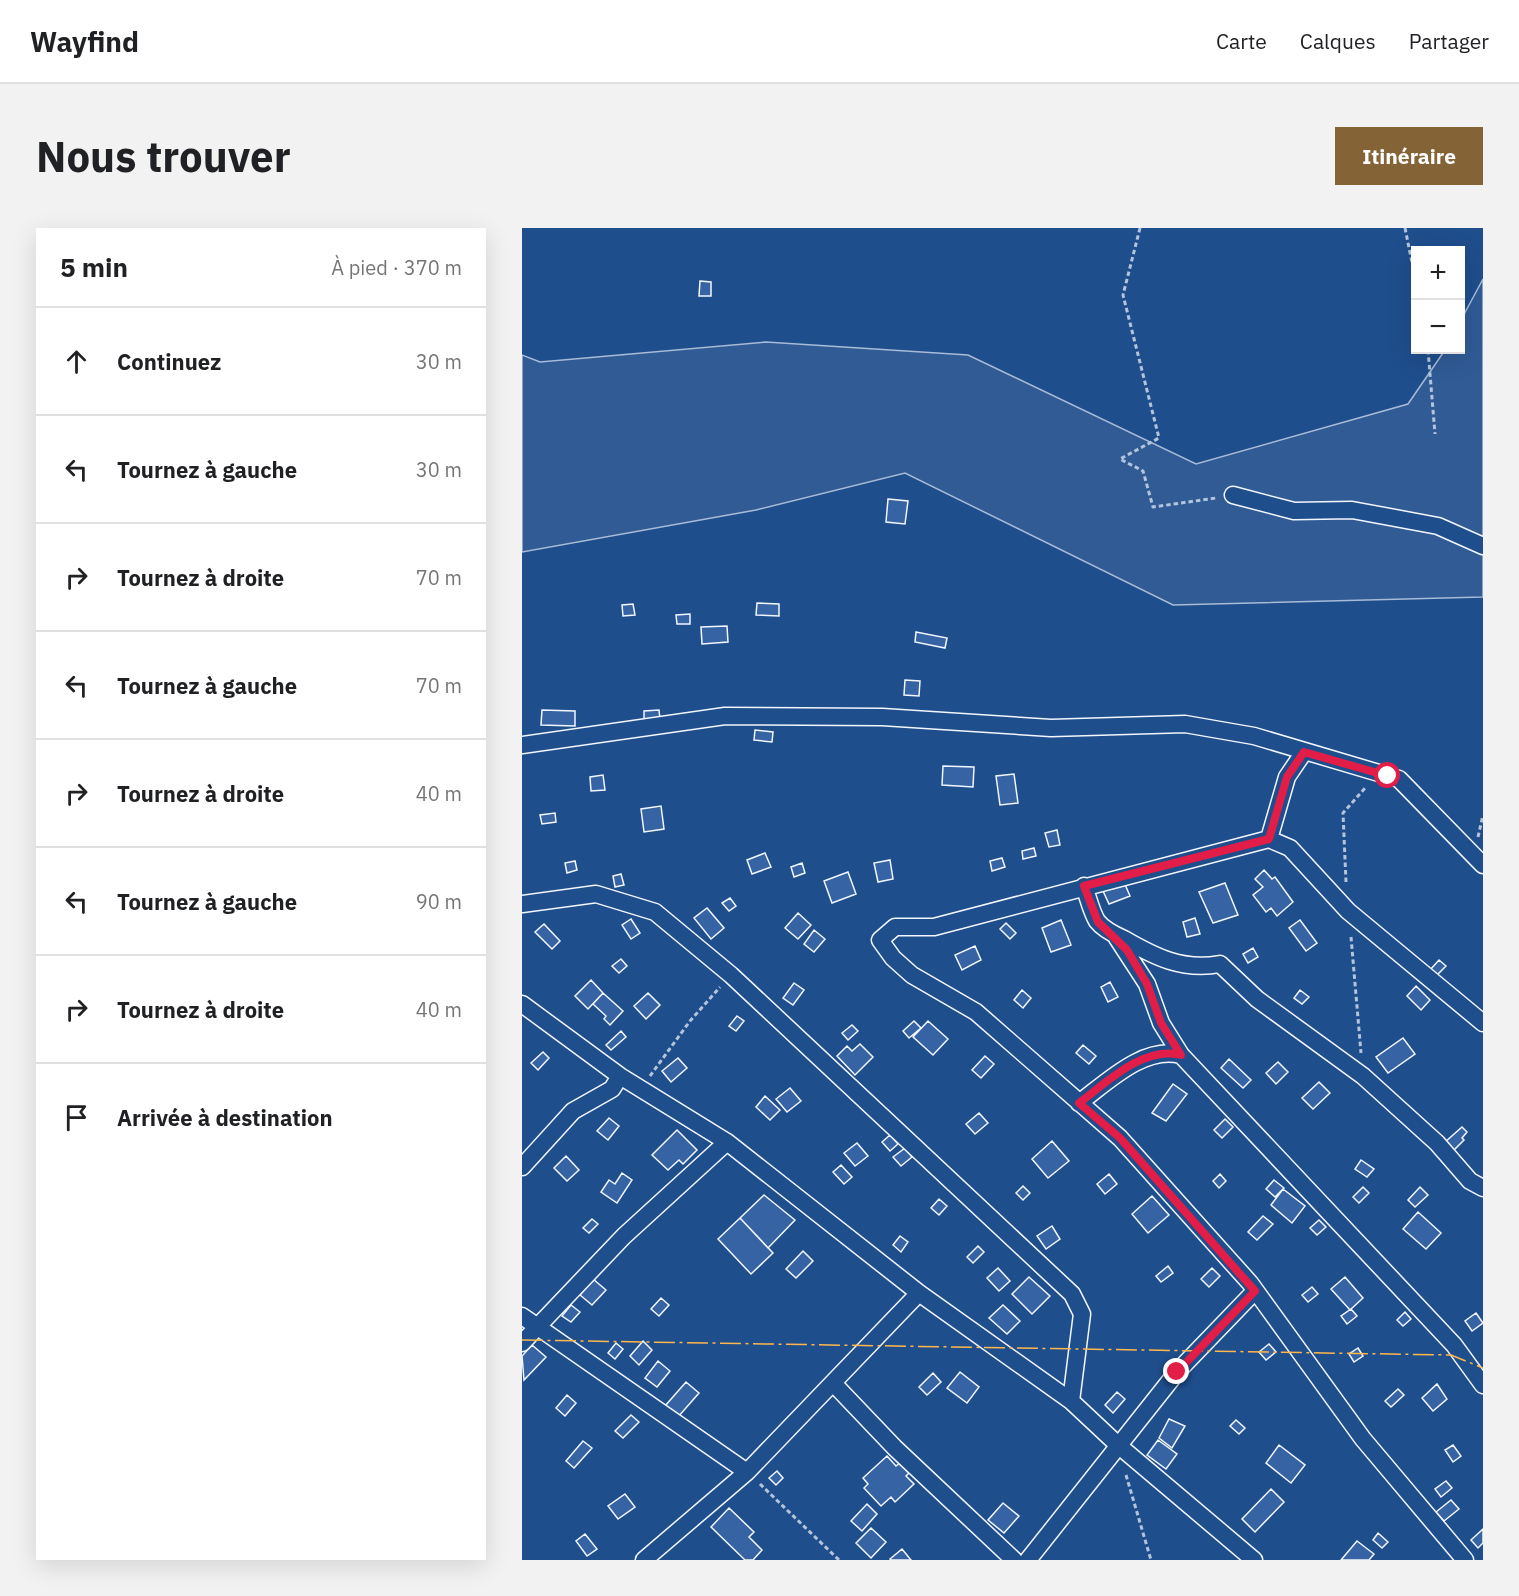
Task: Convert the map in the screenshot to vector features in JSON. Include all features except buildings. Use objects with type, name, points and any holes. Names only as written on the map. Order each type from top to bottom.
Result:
[{"type":"street","points":[[1233,495],[1294,511],[1352,510],[1438,526],[1483,546]]},
{"type":"street","points":[[522,746],[725,716],[882,717],[1051,728],[1185,724],[1254,736],[1399,779],[1483,865]]},
{"type":"street","points":[[1269,839],[1287,777],[1304,752]]},
{"type":"street","points":[[1465,1560],[1363,1439],[1255,1291],[1120,1138],[976,1012],[912,975],[893,958],[880,940],[896,927],[934,927],[1269,839],[1290,848],[1348,911],[1483,1023]]},
{"type":"street","points":[[1084,886],[1098,922],[1112,933],[1159,959],[1184,965],[1220,964],[1257,999],[1363,1076],[1437,1143],[1470,1181],[1483,1188]]},
{"type":"street","points":[[522,904],[596,894],[655,912],[731,975],[1072,1294],[1082,1314],[1071,1401]]},
{"type":"street","points":[[1112,933],[1127,950],[1147,984],[1161,1023],[1181,1055],[1454,1345],[1483,1384]]},
{"type":"street","points":[[522,1004],[620,1076],[727,1142],[919,1293],[1071,1401],[1254,1560]]},
{"type":"street","points":[[1079,1103],[1124,1070],[1154,1056],[1170,1052],[1181,1055]]},
{"type":"street","points":[[522,1167],[573,1111],[612,1089],[620,1076]]},
{"type":"street","points":[[522,1343],[624,1236],[727,1142]]},
{"type":"street","points":[[1028,1560],[1177,1372],[1255,1291]]},
{"type":"street","points":[[644,1560],[747,1472],[919,1293]]},
{"type":"street","points":[[522,1316],[747,1472]]},
{"type":"street","points":[[833,1383],[895,1448],[1014,1560]]},
{"type":"path","points":[[1140,228],[1123,295],[1159,438],[1120,459],[1143,471],[1153,507],[1233,495]]},
{"type":"path","points":[[1405,228],[1411,257]]},
{"type":"path","points":[[1428,354],[1435,434]]},
{"type":"path","points":[[642,1089],[690,1021],[731,975]]},
{"type":"path","points":[[1118,1444],[1151,1560]]},
{"type":"path","points":[[747,1472],[839,1560]]},
{"type":"shaded area","points":[[1483,279],[1483,597],[1173,605],[905,473],[756,510],[522,552],[522,355],[540,362],[766,342],[968,355],[1196,464],[1408,404],[1442,354],[1465,354],[1465,313]]},
{"type":"power","points":[[522,1340],[1451,1355],[1483,1368]]},
{"type":"route","points":[[1177,1372],[1255,1291],[1120,1138],[1079,1103],[1124,1070],[1154,1056],[1170,1052],[1181,1055],[1161,1023],[1147,984],[1127,950],[1112,933],[1098,922],[1084,886],[1269,839],[1287,777],[1304,752],[1388,776]]}]
